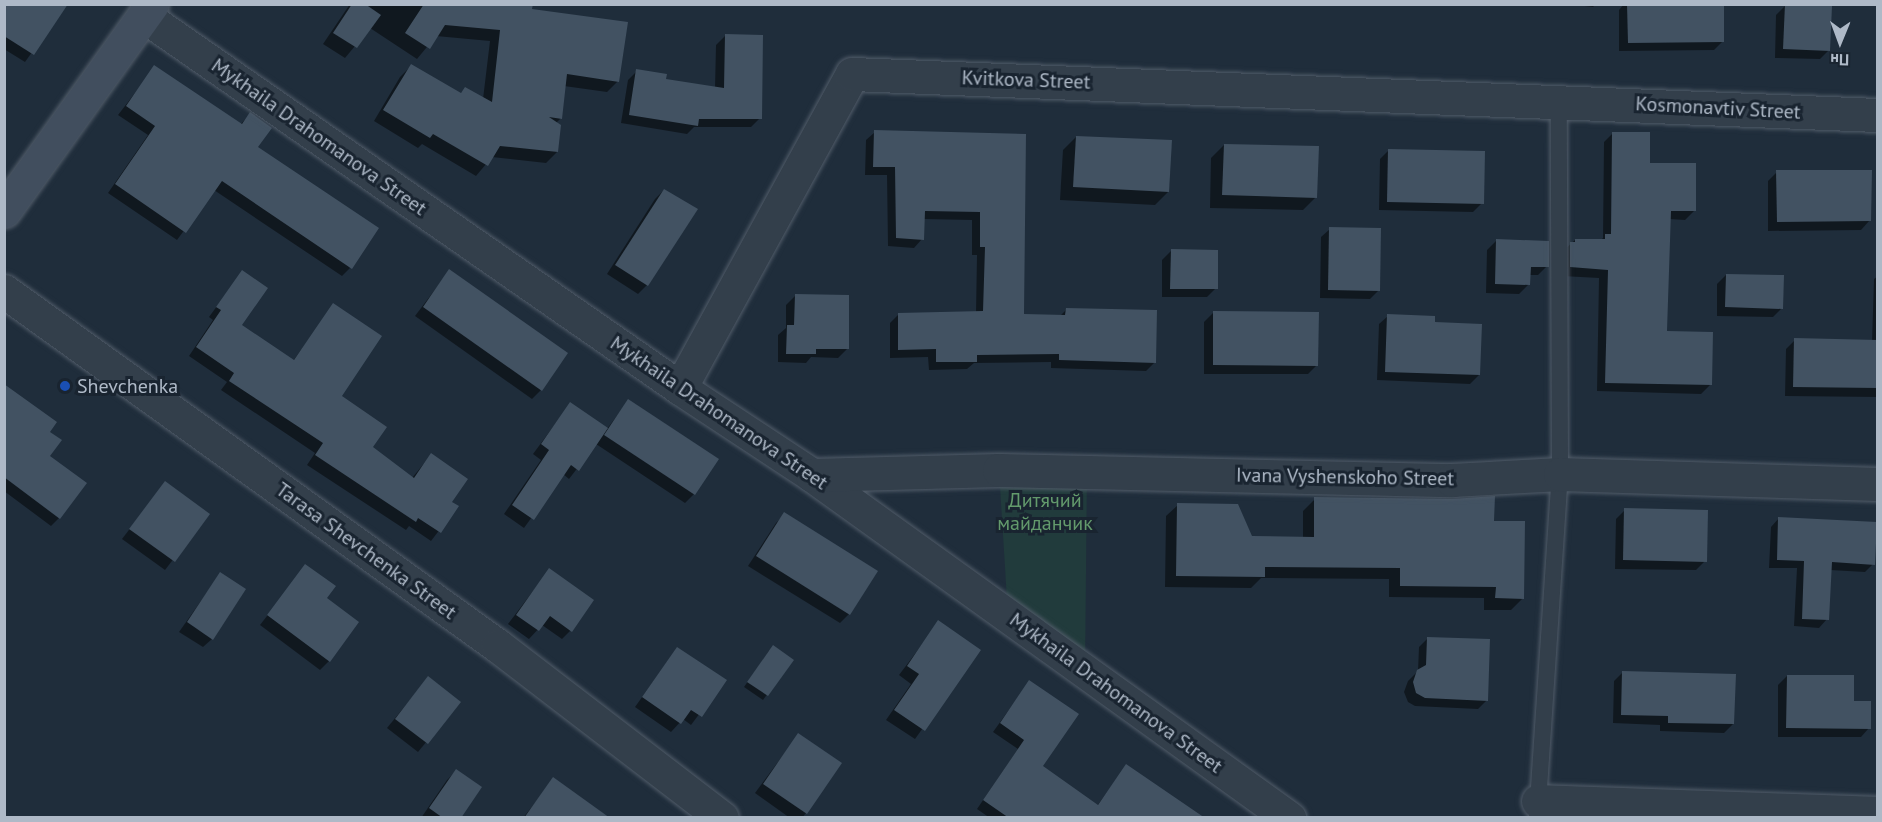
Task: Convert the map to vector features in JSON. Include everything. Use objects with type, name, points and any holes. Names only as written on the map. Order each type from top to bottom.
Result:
[{"type":"street","points":[[4,211],[148,10]]},
{"type":"street","name":"Mykhaila Drahomanova Street","points":[[148,10],[680,388],[812,475],[1289,818]]},
{"type":"street","name":"Kvitkova Street","points":[[680,388],[852,74],[1559,101]]},
{"type":"street","name":"Kosmonavtiv Street","points":[[1559,101],[1878,116]]},
{"type":"street","name":"Tarasa Shevchenka Street","points":[[4,291],[488,639],[722,818]]},
{"type":"street","name":"Ivana Vyshenskoho Street","points":[[812,475],[999,470],[1452,480],[1560,474],[1878,484]]},
{"type":"street","points":[[1538,809],[1878,813]]},
{"type":"lane","points":[[1538,809],[1560,474],[1559,101]]},
{"type":"green space","name":"Дитячий майданчик","points":[[999,470],[1087,471],[1085,672],[1008,616]]},
{"type":"building","points":[[4,4],[68,4],[34,55],[4,36]]},
{"type":"building","points":[[352,4],[365,4],[381,15],[357,48],[333,33]]},
{"type":"building","points":[[424,4],[533,4],[532,9],[628,22],[619,82],[567,74],[562,119],[549,117],[561,125],[558,152],[500,146],[488,166],[433,134],[430,138],[383,110],[411,64],[461,93],[465,87],[492,102],[500,30],[445,25],[430,49],[405,33]]},
{"type":"building","points":[[1627,4],[1724,4],[1724,42],[1628,43]]},
{"type":"building","points":[[1785,4],[1832,6],[1830,51],[1783,49]]},
{"type":"building","points":[[725,34],[763,35],[762,119],[699,119],[698,126],[629,115],[636,69],[667,74],[666,79],[724,88]]},
{"type":"building","points":[[154,65],[242,124],[250,112],[272,128],[258,147],[379,228],[352,269],[222,181],[186,233],[115,184],[155,126],[126,106]]},
{"type":"building","points":[[874,130],[1026,134],[1024,314],[1065,315],[1066,308],[1157,310],[1156,363],[1059,360],[1059,354],[977,355],[977,362],[936,362],[936,349],[898,350],[898,313],[983,311],[985,247],[980,247],[980,212],[925,211],[924,240],[896,238],[895,167],[873,167]]},
{"type":"building","points":[[1612,132],[1650,132],[1650,163],[1696,163],[1696,211],[1671,211],[1667,331],[1713,332],[1712,385],[1605,383],[1608,270],[1570,267],[1570,242],[1575,242],[1575,239],[1605,239],[1605,234],[1611,234]]},
{"type":"building","points":[[1076,136],[1172,140],[1169,192],[1073,187]]},
{"type":"building","points":[[1224,144],[1319,146],[1317,198],[1222,195]]},
{"type":"building","points":[[1388,149],[1485,151],[1484,204],[1387,202]]},
{"type":"building","points":[[1776,170],[1872,170],[1871,221],[1777,222]]},
{"type":"building","points":[[664,189],[698,209],[648,286],[615,265]]},
{"type":"building","points":[[1329,227],[1381,228],[1380,291],[1328,290]]},
{"type":"building","points":[[1496,239],[1549,241],[1549,267],[1531,267],[1530,285],[1495,284]]},
{"type":"building","points":[[1171,249],[1218,250],[1218,289],[1170,289]]},
{"type":"building","points":[[449,269],[568,353],[542,391],[423,307]]},
{"type":"building","points":[[242,270],[268,288],[242,325],[294,360],[333,303],[382,336],[342,396],[387,427],[373,447],[414,478],[431,453],[468,479],[452,502],[459,506],[441,533],[418,518],[416,522],[315,455],[323,443],[229,381],[234,373],[196,347],[221,310],[216,307]]},
{"type":"building","points":[[1726,274],[1784,275],[1783,309],[1725,307]]},
{"type":"building","points":[[795,294],[849,295],[849,349],[816,349],[816,354],[786,354],[787,325],[794,325]]},
{"type":"building","points":[[1213,311],[1319,312],[1318,366],[1213,365]]},
{"type":"building","points":[[1387,314],[1435,316],[1435,322],[1482,324],[1480,375],[1385,372]]},
{"type":"building","points":[[1794,338],[1878,340],[1878,388],[1793,387]]},
{"type":"building","points":[[4,384],[57,422],[50,432],[62,440],[50,456],[87,483],[60,519],[4,477]]},
{"type":"building","points":[[628,399],[719,459],[695,495],[604,435]]},
{"type":"building","points":[[570,402],[608,428],[579,471],[571,465],[534,520],[512,505],[549,450],[541,444]]},
{"type":"building","points":[[165,481],[210,514],[175,562],[129,529]]},
{"type":"building","points":[[1495,496],[1494,521],[1525,521],[1524,599],[1495,598],[1496,587],[1400,586],[1400,568],[1265,567],[1265,577],[1176,576],[1177,503],[1238,504],[1252,536],[1314,537],[1314,497],[1452,499]]},
{"type":"building","points":[[1624,508],[1708,510],[1707,562],[1623,560]]},
{"type":"building","points":[[784,512],[878,571],[850,615],[756,556]]},
{"type":"building","points":[[1778,517],[1877,522],[1875,565],[1832,562],[1829,620],[1802,619],[1804,561],[1777,560]]},
{"type":"building","points":[[305,564],[336,586],[327,598],[359,622],[330,662],[267,615]]},
{"type":"building","points":[[549,568],[594,600],[572,632],[550,616],[539,631],[516,615]]},
{"type":"building","points":[[220,572],[246,589],[213,640],[187,622]]},
{"type":"building","points":[[938,620],[981,650],[925,731],[894,710],[919,674],[907,666]]},
{"type":"building","points":[[1427,637],[1490,639],[1488,701],[1425,698],[1416,693],[1413,682],[1417,670],[1426,665]]},
{"type":"building","points":[[773,645],[794,660],[768,696],[747,682]]},
{"type":"building","points":[[677,647],[727,680],[702,717],[691,710],[681,724],[642,697]]},
{"type":"building","points":[[1622,671],[1736,674],[1734,724],[1668,723],[1668,716],[1621,715]]},
{"type":"building","points":[[1787,675],[1854,675],[1854,701],[1871,701],[1871,729],[1786,728]]},
{"type":"building","points":[[428,676],[461,702],[428,744],[395,719]]},
{"type":"building","points":[[1029,680],[1079,714],[1043,766],[1098,805],[1126,764],[1205,818],[1009,818],[983,800],[1024,740],[1000,723]]},
{"type":"building","points":[[798,733],[842,763],[807,814],[763,784]]},
{"type":"building","points":[[456,769],[482,787],[461,818],[443,818],[429,808]]},
{"type":"building","points":[[553,777],[610,818],[524,818]]},
{"type":"place","name":"Shevchenka","points":[[65,386]]}]
